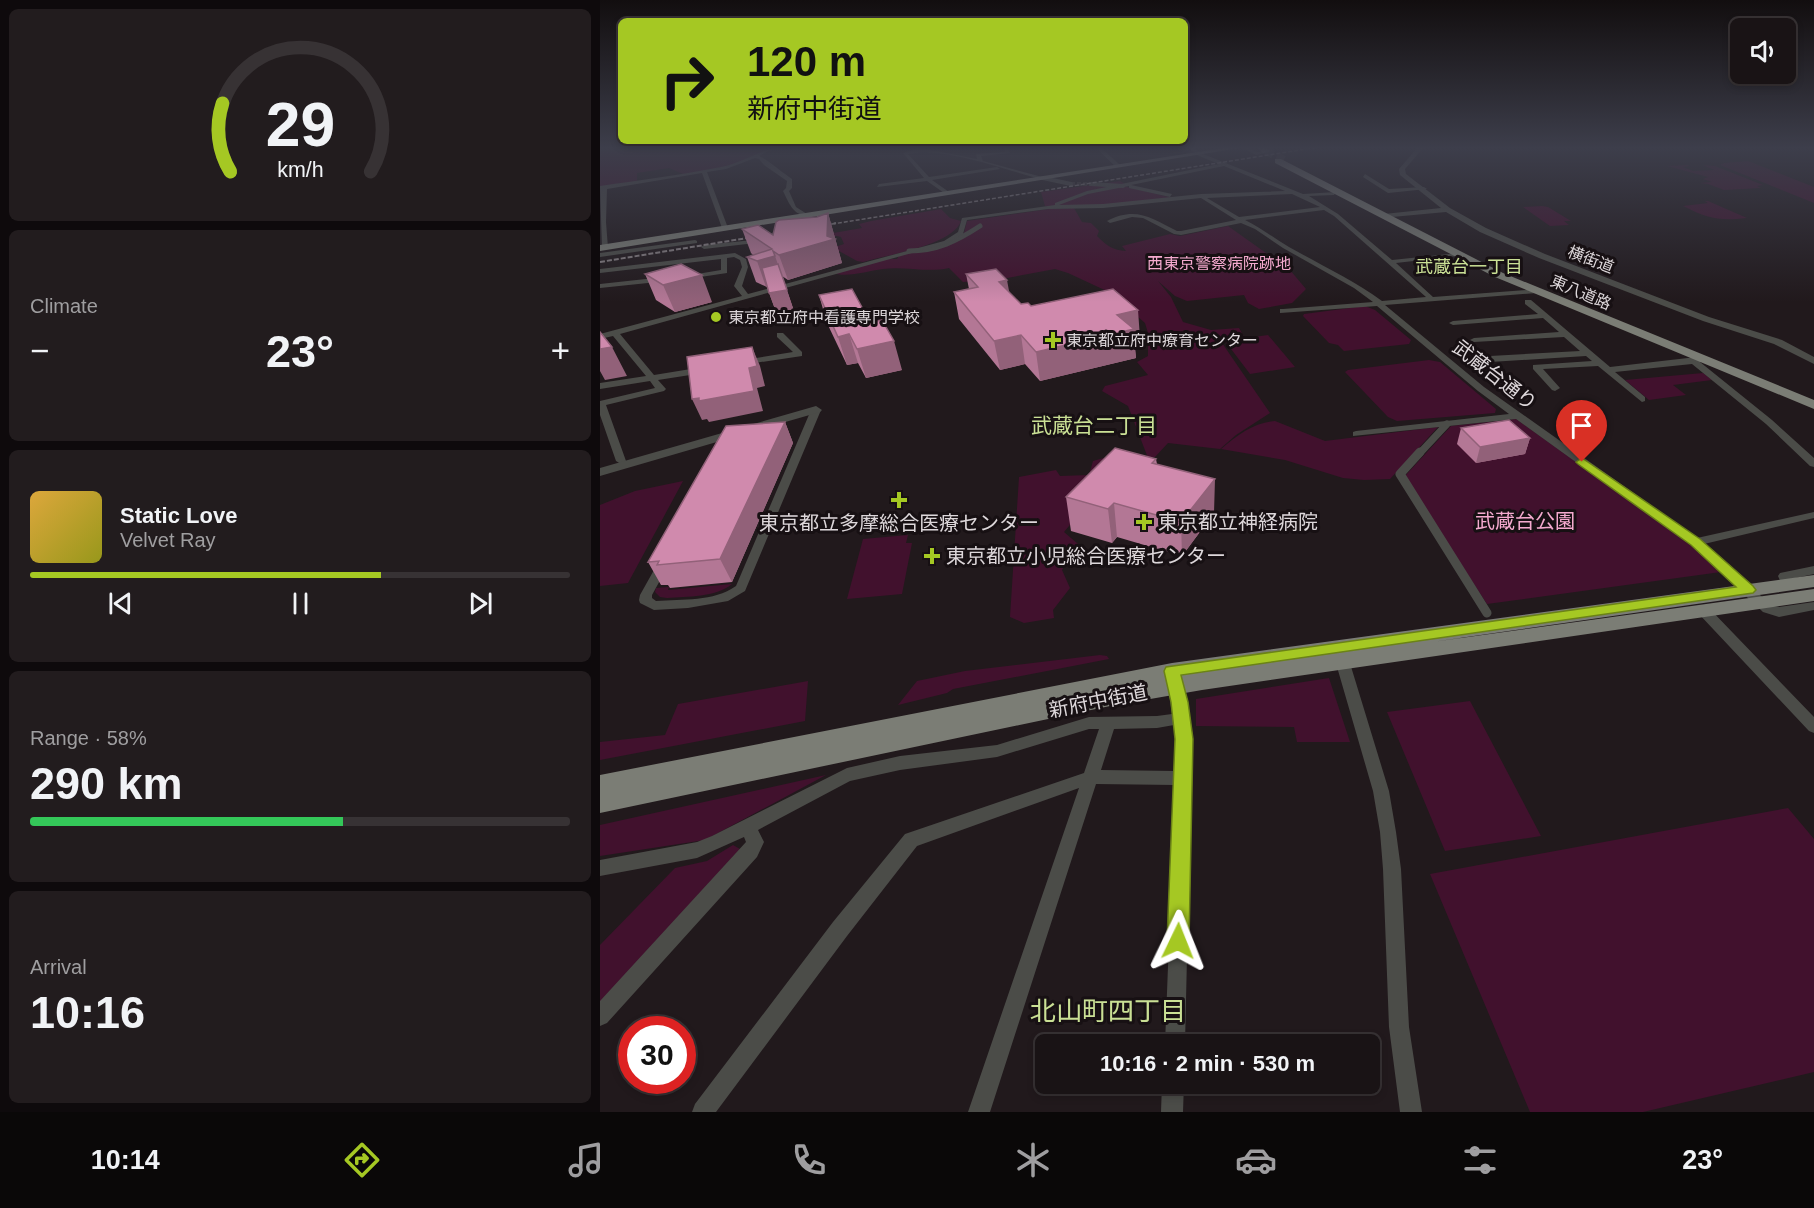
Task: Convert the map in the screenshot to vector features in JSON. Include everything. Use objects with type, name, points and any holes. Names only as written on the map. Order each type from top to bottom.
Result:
[{"type":"main road","points":[[602,250],[908,199]]},
{"type":"main road","points":[[1353,199],[1363,202]]},
{"type":"main road","name":"東八道路","points":[[1357,199],[1457,254],[1522,285],[1698,360],[1814,405]]},
{"type":"main road","points":[[1360,199],[1363,202]]},
{"type":"main road","name":"東八道路","points":[[1389,216],[1570,298],[1814,397]]},
{"type":"main road","points":[[1483,260],[1530,285],[1522,285]]},
{"type":"main road","points":[[1570,298],[1560,298],[1621,326]]},
{"type":"main road","name":"新府中街道","points":[[600,802],[1174,679],[1342,660],[1703,610],[1755,596],[1787,584],[1814,581]]},
{"type":"main road","name":"新府中街道","points":[[600,785],[1174,679],[1755,596],[1814,595]]},
{"type":"street","points":[[602,199],[602,250],[695,242]]},
{"type":"street","points":[[714,199],[725,228]]},
{"type":"street","points":[[789,199],[805,215]]},
{"type":"street","points":[[1048,207],[1070,199]]},
{"type":"street","points":[[600,337],[954,238],[961,233],[964,219],[1048,207],[1103,206],[1174,199]]},
{"type":"street","name":"武蔵台通り","points":[[1205,199],[1257,228],[1285,247],[1357,286],[1481,388],[1695,542],[1755,596]]},
{"type":"street","points":[[1309,199],[1326,208],[1429,295],[1431,300]]},
{"type":"street","name":"横街道","points":[[1435,199],[1447,210],[1483,230],[1542,256],[1706,319],[1778,342],[1814,361]]},
{"type":"street","points":[[1110,221],[1132,215],[1143,216],[1176,233],[1181,233],[1240,220],[1326,208]]},
{"type":"street","points":[[1389,216],[1447,210]]},
{"type":"street","points":[[909,251],[949,245],[961,240],[980,226]]},
{"type":"street","points":[[704,247],[772,241]]},
{"type":"street","points":[[735,255],[735,249],[742,244]]},
{"type":"street","points":[[1390,262],[1457,254]]},
{"type":"street","points":[[600,271],[735,255],[743,259],[745,267],[738,286],[746,296]]},
{"type":"street","points":[[680,278],[725,272],[724,258]]},
{"type":"street","points":[[600,286],[670,279]]},
{"type":"street","points":[[1283,311],[1537,291]]},
{"type":"street","points":[[1528,302],[1642,399]]},
{"type":"street","points":[[1453,323],[1545,316]]},
{"type":"street","points":[[600,328],[627,330]]},
{"type":"street","points":[[615,333],[661,389],[601,404],[621,460]]},
{"type":"street","points":[[1474,340],[1566,334]]},
{"type":"street","points":[[734,364],[799,354],[780,335]]},
{"type":"street","points":[[1490,359],[1588,353]]},
{"type":"street","points":[[1608,370],[1698,360],[1814,464]]},
{"type":"street","points":[[1555,388],[1536,368],[1599,363]]},
{"type":"street","points":[[600,386],[712,368]]},
{"type":"street","points":[[600,472],[704,443],[735,431],[816,410]]},
{"type":"street","points":[[669,554],[646,595],[645,600],[648,604],[654,606],[718,599],[735,594],[741,588],[816,410]]},
{"type":"street","points":[[1356,434],[1519,416]]},
{"type":"street","points":[[790,417],[805,418],[811,423]]},
{"type":"street","points":[[1447,424],[1400,474],[1487,613]]},
{"type":"street","points":[[704,443],[719,443],[725,450],[735,431]]},
{"type":"street","points":[[1695,542],[1814,515]]},
{"type":"street","points":[[1787,584],[1784,576],[1814,570]]},
{"type":"street","points":[[1755,596],[1768,609],[1779,612],[1814,606]]},
{"type":"street","points":[[1703,610],[1814,727]]},
{"type":"street","points":[[1342,660],[1381,791],[1388,832],[1392,869],[1399,1027],[1411,1112]]},
{"type":"street","points":[[1174,679],[1184,739],[1174,1034]]},
{"type":"street","points":[[600,868],[697,850],[748,828],[847,775],[933,758],[997,751],[1079,725],[1109,722],[1157,722],[1181,718]]},
{"type":"street","points":[[979,1112],[1109,722]]},
{"type":"street","points":[[703,1112],[846,921],[911,840],[1091,777],[1182,778]]},
{"type":"street","points":[[600,1016],[751,851],[755,842],[748,828]]},
{"type":"street","points":[[1172,1112],[1173,1094]]},
{"type":"green space","points":[[1043,199],[1164,199],[1093,206],[1045,206]]},
{"type":"green space","points":[[1705,201],[1747,218],[1714,218],[1683,206],[1708,203]]},
{"type":"green space","points":[[1523,207],[1548,207],[1571,221],[1564,221],[1569,225],[1550,226]]},
{"type":"green space","name":"西東京警察病院跡地","points":[[1074,208],[1082,222],[1091,223],[1099,231],[1097,236],[1117,250],[1126,251],[1122,246],[1170,234],[1180,236],[1228,226],[1290,270],[1306,289],[1292,303],[1259,309],[1248,303],[1244,295],[1187,301],[1175,296],[1158,281],[1171,297],[1183,322],[1211,330],[1239,328],[1244,337],[1220,340],[1270,413],[1236,435],[1220,449],[1168,443],[1155,457],[1148,458],[1128,406],[1102,391],[1105,386],[1148,375],[1137,362],[1148,356],[1148,333],[1145,323],[1111,293],[1055,269],[1002,279],[963,282],[949,268],[932,270],[891,268],[845,275],[832,273],[884,259],[897,259],[900,254],[927,248],[964,233],[967,221],[1049,209]]},
{"type":"green space","points":[[941,209],[950,218],[961,221],[946,237],[918,248],[863,262],[832,248],[844,244],[841,237],[787,241],[862,228],[859,224]]},
{"type":"green space","points":[[1365,306],[1375,310],[1411,340],[1409,344],[1344,351],[1338,345],[1329,343],[1303,316],[1304,314]]},
{"type":"green space","points":[[1268,335],[1295,367],[1250,374],[1225,341]]},
{"type":"green space","points":[[1429,360],[1440,362],[1496,409],[1495,413],[1397,421],[1388,417],[1345,372],[1348,370]]},
{"type":"green space","points":[[1703,373],[1712,380],[1673,385],[1686,395],[1649,400],[1625,380]]},
{"type":"green space","name":"武蔵台公園","points":[[1516,419],[1684,539],[1721,572],[1487,604],[1404,477],[1451,426]]},
{"type":"green space","points":[[1275,421],[1325,441],[1438,427],[1390,479],[1343,478],[1285,460],[1221,449],[1253,427]]},
{"type":"green space","points":[[1114,455],[1119,466],[1064,532],[1078,544],[1062,570],[1070,588],[1053,610],[1054,618],[1024,623],[1010,617],[1019,477],[1056,470],[1060,476],[1089,475],[1093,461]]},
{"type":"green space","points":[[683,481],[628,583],[600,586],[600,505],[635,491]]},
{"type":"green space","points":[[908,535],[906,543],[912,543],[902,594],[847,599],[863,539]]},
{"type":"green space","points":[[732,584],[718,592],[701,595],[667,598],[660,597],[655,592],[656,588],[669,587],[668,590]]},
{"type":"green space","points":[[1107,656],[1109,659],[953,689],[947,693],[898,705],[917,681],[965,671]]},
{"type":"green space","points":[[1329,678],[1350,742],[1297,742],[1294,727],[1196,726],[1196,699]]},
{"type":"green space","points":[[808,681],[805,721],[600,760],[600,742],[665,735],[678,704]]},
{"type":"green space","points":[[1470,701],[1541,836],[1445,851],[1387,712]]},
{"type":"green space","points":[[826,775],[705,840],[600,856],[600,825]]},
{"type":"green space","points":[[1788,808],[1814,839],[1814,1072],[1643,1112],[1530,1112],[1430,874]]},
{"type":"green space","points":[[733,845],[740,849],[600,1002],[600,945],[675,868],[707,861]]},
{"type":"building","points":[[828,213],[827,236],[835,239],[779,255],[773,251],[775,256],[757,261],[747,257],[772,249],[742,229],[758,225],[773,235],[776,222],[779,220],[817,217]]},
{"type":"building","points":[[681,264],[702,275],[663,285],[645,274]]},
{"type":"building","points":[[778,264],[787,290],[769,293],[762,268]]},
{"type":"building","points":[[996,269],[1007,280],[999,282],[1021,304],[1028,303],[1031,306],[1113,289],[1138,310],[1117,315],[1134,329],[1036,352],[1021,335],[994,341],[954,292],[978,287],[966,274]]},
{"type":"building","points":[[852,289],[870,322],[882,320],[894,341],[857,349],[849,334],[838,337],[819,295]]},
{"type":"building","points":[[600,332],[612,347],[600,349]]},
{"type":"building","points":[[752,347],[757,366],[749,368],[754,391],[699,401],[699,398],[692,399],[687,357]]},
{"type":"building","points":[[1509,420],[1530,438],[1480,447],[1461,428]]},
{"type":"building","points":[[785,422],[720,559],[657,565],[659,561],[648,562],[726,426]]},
{"type":"building","points":[[1115,448],[1156,459],[1152,463],[1215,479],[1181,522],[1114,503],[1108,509],[1066,497]]},
{"type":"railway","points":[[826,225],[991,199]]},
{"type":"railway","points":[[813,227],[836,223]]},
{"type":"railway","points":[[600,262],[790,231]]},
{"type":"place","name":"東京都立府中看護専門学校","points":[[716,317]]},
{"type":"place","name":"東京都立府中療育センター","points":[[1053,340]]},
{"type":"place","name":"東京都立多摩総合医療センター","points":[[899,500]]},
{"type":"place","name":"東京都立神経病院","points":[[1144,522]]},
{"type":"place","name":"東京都立小児総合医療センター","points":[[932,556]]},
{"type":"district","name":"武蔵台一丁目","points":[[1469,267]]},
{"type":"district","name":"武蔵台二丁目","points":[[1094,426]]},
{"type":"district","name":"北山町四丁目","points":[[1108,1011]]},
{"type":"route","points":[[1178,941],[1184,739],[1180,702],[1172,671],[1277,654],[1748,590],[1695,542],[1582,462]]}]
